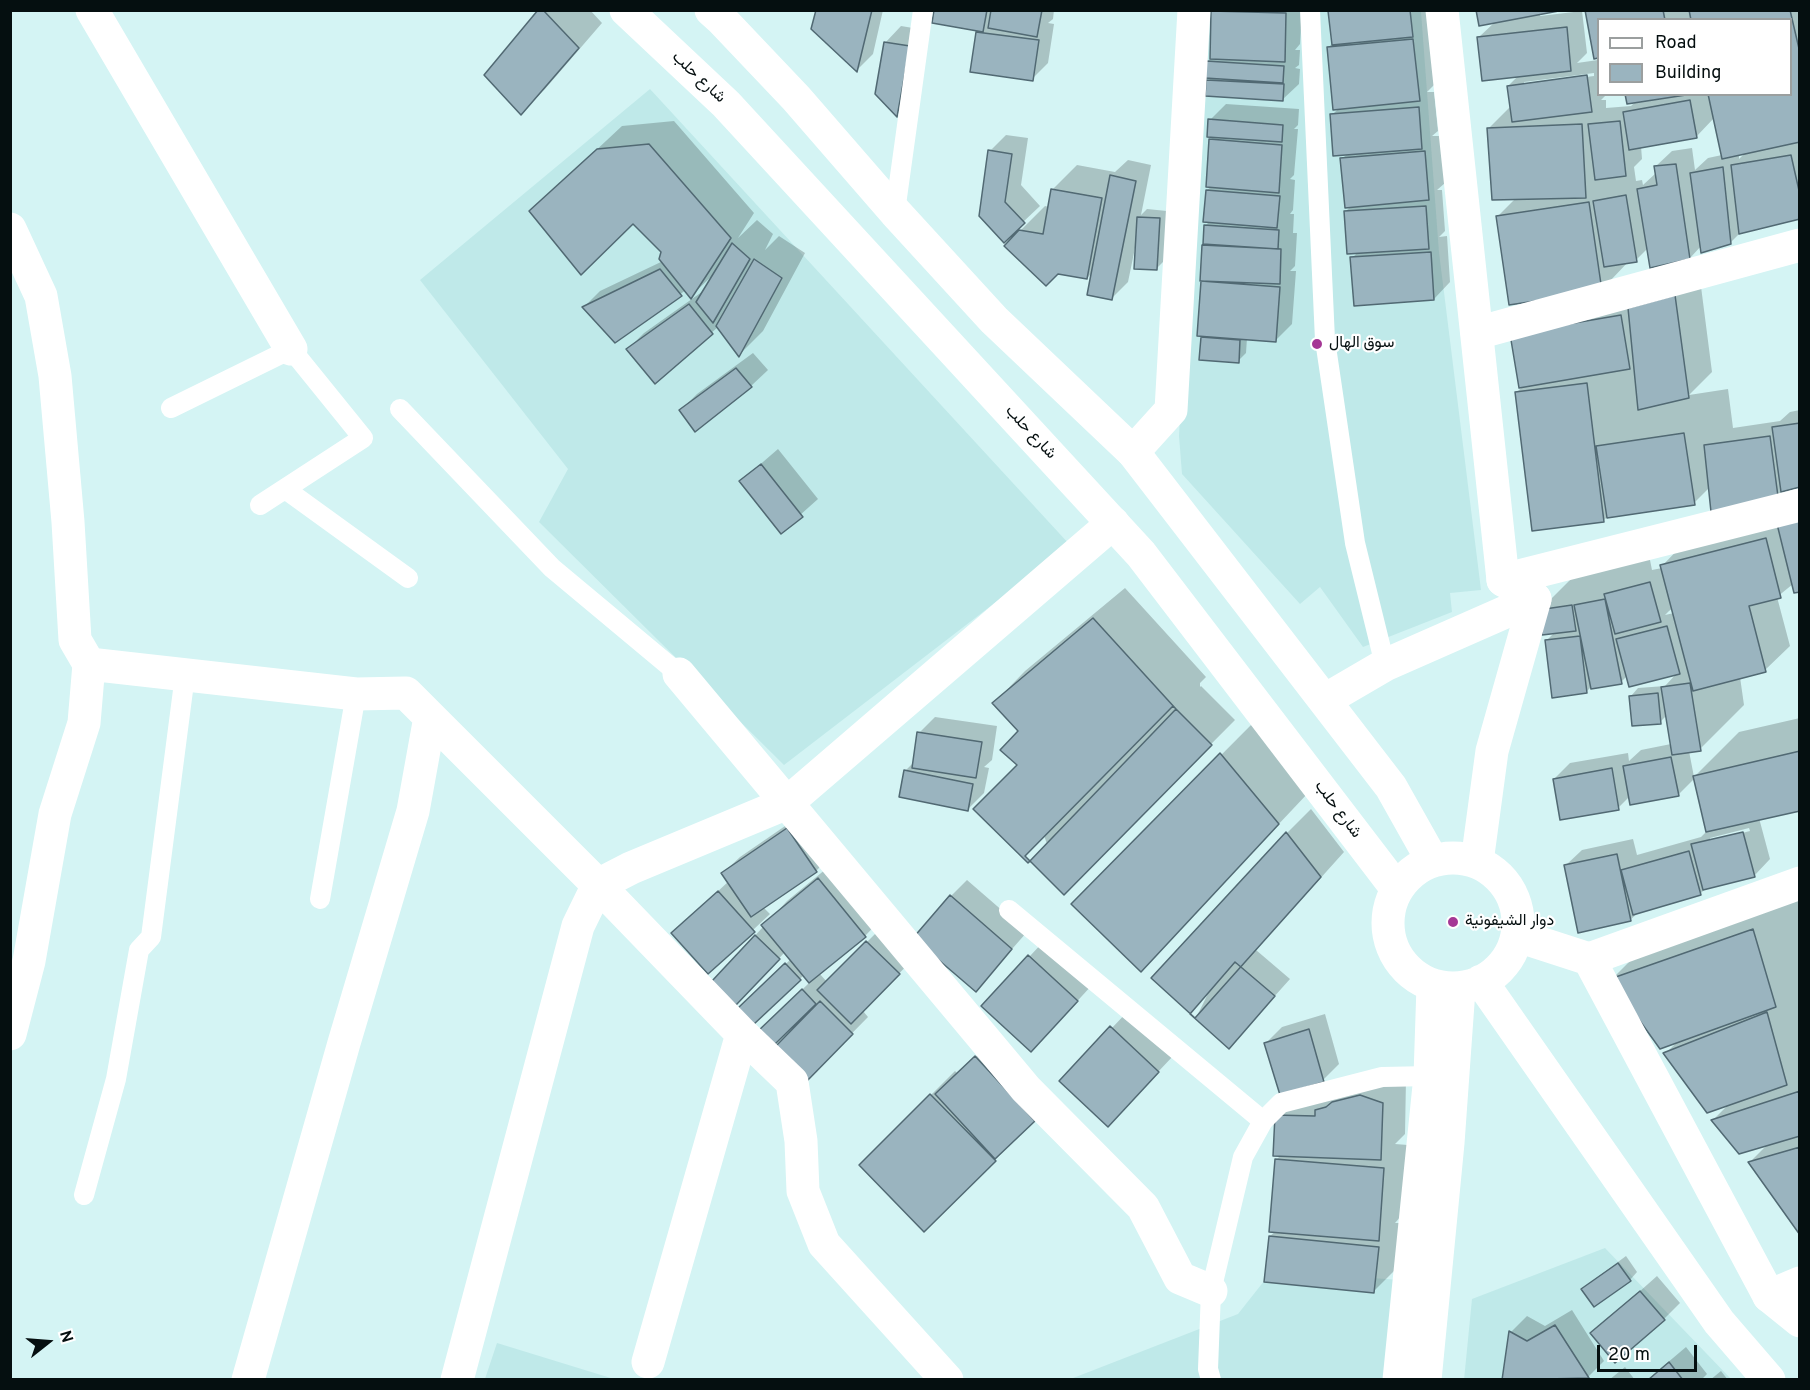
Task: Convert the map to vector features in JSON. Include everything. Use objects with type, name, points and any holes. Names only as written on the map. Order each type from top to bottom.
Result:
[{"type":"street","points":[[92,10],[291,349]]},
{"type":"street","name":"شارع حلب","points":[[626,10],[726,104],[1141,554],[1397,889]]},
{"type":"street","points":[[1132,452],[1171,410],[1194,10]]},
{"type":"street","points":[[1442,10],[1503,580]]},
{"type":"street","points":[[718,13],[994,320],[1132,452],[1391,787],[1432,860]]},
{"type":"street","points":[[10,229],[41,296],[55,375],[68,522],[75,640],[90,664],[84,723],[55,814],[29,962],[10,1034]]},
{"type":"street","points":[[1477,333],[1800,245]]},
{"type":"street","points":[[1503,580],[1800,505]]},
{"type":"street","points":[[457,1380],[578,926],[598,885],[631,868],[787,803],[1113,523]]},
{"type":"street","points":[[1503,580],[1535,599]]},
{"type":"street","points":[[1325,700],[1385,665],[1535,599]]},
{"type":"street","points":[[1477,862],[1492,751],[1535,599]]},
{"type":"street","points":[[90,664],[356,694],[406,693],[792,1082],[801,1141],[803,1191],[824,1244],[947,1380]]},
{"type":"street","points":[[679,674],[1026,1089],[1143,1207],[1180,1278],[1211,1291]]},
{"type":"street","points":[[248,1380],[413,811],[430,717]]},
{"type":"street","points":[[1455,857],[1477,862],[1496,873],[1510,891],[1518,913],[1518,936],[1511,953],[1500,969],[1458,985],[1416,977],[1401,964],[1392,946],[1387,927],[1389,907],[1406,876],[1418,866],[1432,860],[1455,857]]},
{"type":"street","points":[[1518,936],[1589,959],[1800,883]]},
{"type":"street","points":[[1589,959],[1769,1296],[1800,1322]]},
{"type":"street","points":[[1399,1380],[1430,1076],[1458,985]]},
{"type":"street","points":[[1425,1380],[1448,1143],[1458,985]]},
{"type":"street","points":[[1458,985],[1719,1322],[1769,1380]]},
{"type":"street","points":[[648,1362],[742,1034]]},
{"type":"street","points":[[1769,1296],[1800,1283]]},
{"type":"lane","points":[[895,212],[923,10]]},
{"type":"lane","points":[[1310,10],[1325,340],[1355,543],[1385,665]]},
{"type":"lane","points":[[171,408],[291,349],[363,438],[260,505]]},
{"type":"lane","points":[[400,409],[552,568],[679,674]]},
{"type":"lane","points":[[285,489],[408,578]]},
{"type":"lane","points":[[84,1195],[116,1079],[139,950],[151,937],[185,675]]},
{"type":"lane","points":[[320,899],[356,694]]},
{"type":"lane","points":[[1009,910],[1263,1121]]},
{"type":"lane","points":[[1211,1380],[1208,1369],[1211,1291],[1243,1157],[1263,1121],[1281,1102],[1382,1077],[1430,1076]]},
{"type":"shaded area","name":"سوق الهال","points":[[1200,11],[1421,11],[1439,252],[1481,590],[1450,593],[1452,612],[1363,647],[1320,587],[1300,604],[1182,474],[1179,436]]},
{"type":"shaded area","points":[[650,89],[1070,545],[784,765],[539,522],[568,469],[420,280]]},
{"type":"shaded area","points":[[1605,1248],[1731,1379],[1464,1380],[1472,1299]]},
{"type":"shaded area","points":[[1272,1271],[1415,1281],[1396,1379],[1068,1380],[1238,1314]]},
{"type":"shaded area","points":[[497,1343],[614,1379],[485,1379]]},
{"type":"building","points":[[538,10],[543,10],[579,48],[521,115],[484,75]]},
{"type":"building","points":[[816,10],[872,10],[857,72],[811,29]]},
{"type":"building","points":[[934,10],[987,10],[983,32],[932,23]]},
{"type":"building","points":[[991,10],[1042,10],[1037,37],[988,28]]},
{"type":"building","points":[[1410,10],[1413,37],[1332,45],[1328,11]]},
{"type":"building","points":[[1476,10],[1564,10],[1479,26]]},
{"type":"building","points":[[1585,10],[1663,10],[1665,18],[1597,18],[1597,58],[1594,59]]},
{"type":"building","points":[[1689,10],[1790,10],[1792,18],[1691,18]]},
{"type":"building","points":[[1211,11],[1286,13],[1285,62],[1210,59]]},
{"type":"building","points":[[1792,19],[1800,53],[1800,142],[1722,159],[1708,96],[1792,96]]},
{"type":"building","points":[[1567,27],[1571,71],[1482,81],[1477,37]]},
{"type":"building","points":[[976,32],[1039,40],[1033,81],[970,72]]},
{"type":"building","points":[[1413,39],[1420,101],[1333,110],[1327,47]]},
{"type":"building","points":[[884,42],[910,46],[897,117],[875,94]]},
{"type":"building","points":[[1206,61],[1284,66],[1283,83],[1205,78]]},
{"type":"building","points":[[1587,75],[1592,112],[1512,122],[1507,86]]},
{"type":"building","points":[[1206,80],[1284,84],[1283,101],[1205,96]]},
{"type":"building","points":[[1625,96],[1679,96],[1627,104]]},
{"type":"building","points":[[1690,100],[1697,138],[1629,150],[1623,112]]},
{"type":"building","points":[[1419,107],[1422,149],[1333,156],[1330,114]]},
{"type":"building","points":[[1208,119],[1283,125],[1282,142],[1207,137]]},
{"type":"building","points":[[1620,121],[1626,176],[1595,180],[1588,124]]},
{"type":"building","points":[[1582,124],[1586,198],[1492,200],[1487,128]]},
{"type":"building","points":[[1209,139],[1282,145],[1279,193],[1206,187]]},
{"type":"building","points":[[649,144],[731,238],[691,299],[659,259],[661,252],[633,224],[581,275],[529,211],[597,149]]},
{"type":"building","points":[[988,150],[1012,154],[1005,202],[1025,223],[1004,243],[979,216]]},
{"type":"building","points":[[1425,151],[1429,200],[1345,208],[1340,158]]},
{"type":"building","points":[[1791,155],[1800,195],[1800,219],[1739,234],[1731,165]]},
{"type":"building","points":[[1676,164],[1690,259],[1650,268],[1637,189],[1657,185],[1654,166]]},
{"type":"building","points":[[1723,167],[1731,244],[1701,253],[1690,173]]},
{"type":"building","points":[[1110,175],[1136,181],[1112,300],[1087,295]]},
{"type":"building","points":[[1051,189],[1102,198],[1087,279],[1058,274],[1046,286],[1004,246],[1019,230],[1043,234]]},
{"type":"building","points":[[1206,190],[1280,196],[1277,228],[1203,222]]},
{"type":"building","points":[[1626,195],[1637,262],[1604,267],[1593,201]]},
{"type":"building","points":[[1589,202],[1602,291],[1509,305],[1496,216]]},
{"type":"building","points":[[1426,206],[1429,249],[1347,254],[1344,211]]},
{"type":"building","points":[[1137,217],[1160,218],[1157,270],[1134,269]]},
{"type":"building","points":[[1204,225],[1279,230],[1278,249],[1203,244]]},
{"type":"building","points":[[732,243],[750,259],[713,323],[696,302]]},
{"type":"building","points":[[1202,245],[1281,249],[1280,284],[1200,281]]},
{"type":"building","points":[[1431,252],[1434,300],[1354,306],[1350,257]]},
{"type":"building","points":[[754,259],[782,278],[739,357],[716,326]]},
{"type":"building","points":[[660,269],[682,296],[615,343],[582,307]]},
{"type":"building","points":[[1201,281],[1280,287],[1276,342],[1197,336]]},
{"type":"building","points":[[1675,295],[1689,398],[1638,410],[1628,308]]},
{"type":"building","points":[[689,304],[713,334],[655,384],[626,349]]},
{"type":"building","points":[[1621,315],[1630,369],[1519,388],[1510,334]]},
{"type":"building","points":[[1201,337],[1240,340],[1239,363],[1199,360]]},
{"type":"building","points":[[736,368],[752,387],[695,432],[679,410]]},
{"type":"building","points":[[1587,383],[1604,522],[1532,531],[1515,392]]},
{"type":"building","points":[[1800,423],[1800,487],[1781,492],[1772,427]]},
{"type":"building","points":[[1684,433],[1695,505],[1607,518],[1596,446]]},
{"type":"building","points":[[1770,436],[1779,504],[1711,512],[1704,445]]},
{"type":"building","points":[[761,464],[803,517],[781,534],[739,481]]},
{"type":"building","points":[[1800,519],[1800,592],[1794,593],[1777,524]]},
{"type":"building","points":[[1766,538],[1781,598],[1749,606],[1766,672],[1693,691],[1660,565]]},
{"type":"building","points":[[1650,582],[1661,622],[1615,634],[1604,594]]},
{"type":"building","points":[[1605,599],[1622,684],[1591,689],[1574,605]]},
{"type":"building","points":[[1572,605],[1576,631],[1542,635],[1538,610]]},
{"type":"building","points":[[1093,618],[1176,709],[1028,863],[973,809],[1017,765],[1000,750],[1018,731],[992,703]]},
{"type":"building","points":[[1667,626],[1680,674],[1629,687],[1616,639]]},
{"type":"building","points":[[1580,636],[1587,693],[1552,698],[1545,640]]},
{"type":"building","points":[[1690,683],[1701,751],[1672,755],[1661,687]]},
{"type":"building","points":[[1658,693],[1661,724],[1632,726],[1629,696]]},
{"type":"building","points":[[1173,706],[1212,745],[1064,895],[1025,856]]},
{"type":"building","points":[[917,732],[982,742],[976,778],[912,768]]},
{"type":"building","points":[[1800,751],[1800,811],[1706,832],[1693,776]]},
{"type":"building","points":[[1220,753],[1279,824],[1141,972],[1071,904]]},
{"type":"building","points":[[1671,757],[1679,796],[1630,805],[1623,766]]},
{"type":"building","points":[[1612,768],[1619,810],[1560,820],[1553,779]]},
{"type":"building","points":[[904,770],[973,784],[968,811],[899,797]]},
{"type":"building","points":[[787,828],[817,872],[751,917],[721,873]]},
{"type":"building","points":[[1286,832],[1321,877],[1195,1018],[1151,978]]},
{"type":"building","points":[[1743,832],[1755,877],[1703,890],[1691,844]]},
{"type":"building","points":[[1689,851],[1701,895],[1633,915],[1621,870]]},
{"type":"building","points":[[1617,854],[1631,921],[1578,933],[1564,865]]},
{"type":"building","points":[[818,878],[866,937],[809,983],[761,925]]},
{"type":"building","points":[[718,891],[755,932],[708,974],[671,933]]},
{"type":"building","points":[[950,895],[1012,949],[976,992],[913,938]]},
{"type":"building","points":[[1753,929],[1776,1007],[1660,1049],[1610,979]]},
{"type":"building","points":[[755,935],[780,959],[736,1005],[711,982]]},
{"type":"building","points":[[866,941],[900,974],[851,1024],[817,990]]},
{"type":"building","points":[[1028,955],[1078,1001],[1031,1052],[981,1006]]},
{"type":"building","points":[[1235,962],[1275,996],[1229,1049],[1190,1014]]},
{"type":"building","points":[[785,963],[801,980],[753,1025],[738,1008]]},
{"type":"building","points":[[802,989],[816,1004],[772,1047],[757,1032]]},
{"type":"building","points":[[820,1001],[853,1034],[806,1082],[773,1049]]},
{"type":"building","points":[[1767,1012],[1787,1085],[1707,1113],[1663,1053]]},
{"type":"building","points":[[1110,1026],[1159,1072],[1108,1127],[1059,1081]]},
{"type":"building","points":[[1309,1029],[1324,1082],[1280,1095],[1264,1043]]},
{"type":"building","points":[[975,1056],[1035,1121],[995,1159],[935,1094]]},
{"type":"building","points":[[1800,1091],[1800,1136],[1739,1154],[1711,1120]]},
{"type":"building","points":[[930,1094],[996,1161],[924,1232],[859,1165]]},
{"type":"building","points":[[1360,1095],[1383,1103],[1381,1160],[1273,1156],[1275,1115],[1315,1116],[1315,1110],[1326,1107],[1332,1102]]},
{"type":"building","points":[[1800,1147],[1800,1235],[1748,1162]]},
{"type":"building","points":[[1275,1159],[1384,1168],[1379,1241],[1269,1232]]},
{"type":"building","points":[[1269,1236],[1379,1247],[1374,1293],[1264,1282]]},
{"type":"building","points":[[1618,1263],[1631,1281],[1594,1307],[1581,1289]]},
{"type":"building","points":[[1640,1291],[1665,1320],[1615,1363],[1590,1333]]},
{"type":"building","points":[[1555,1325],[1589,1378],[1502,1380],[1509,1331],[1527,1341]]},
{"type":"building","points":[[1669,1362],[1683,1380],[1648,1380]]},
{"type":"place","name":"سوق الهال","points":[[1317,344]]},
{"type":"place","name":"دوار الشيفونية","points":[[1453,922]]}]
